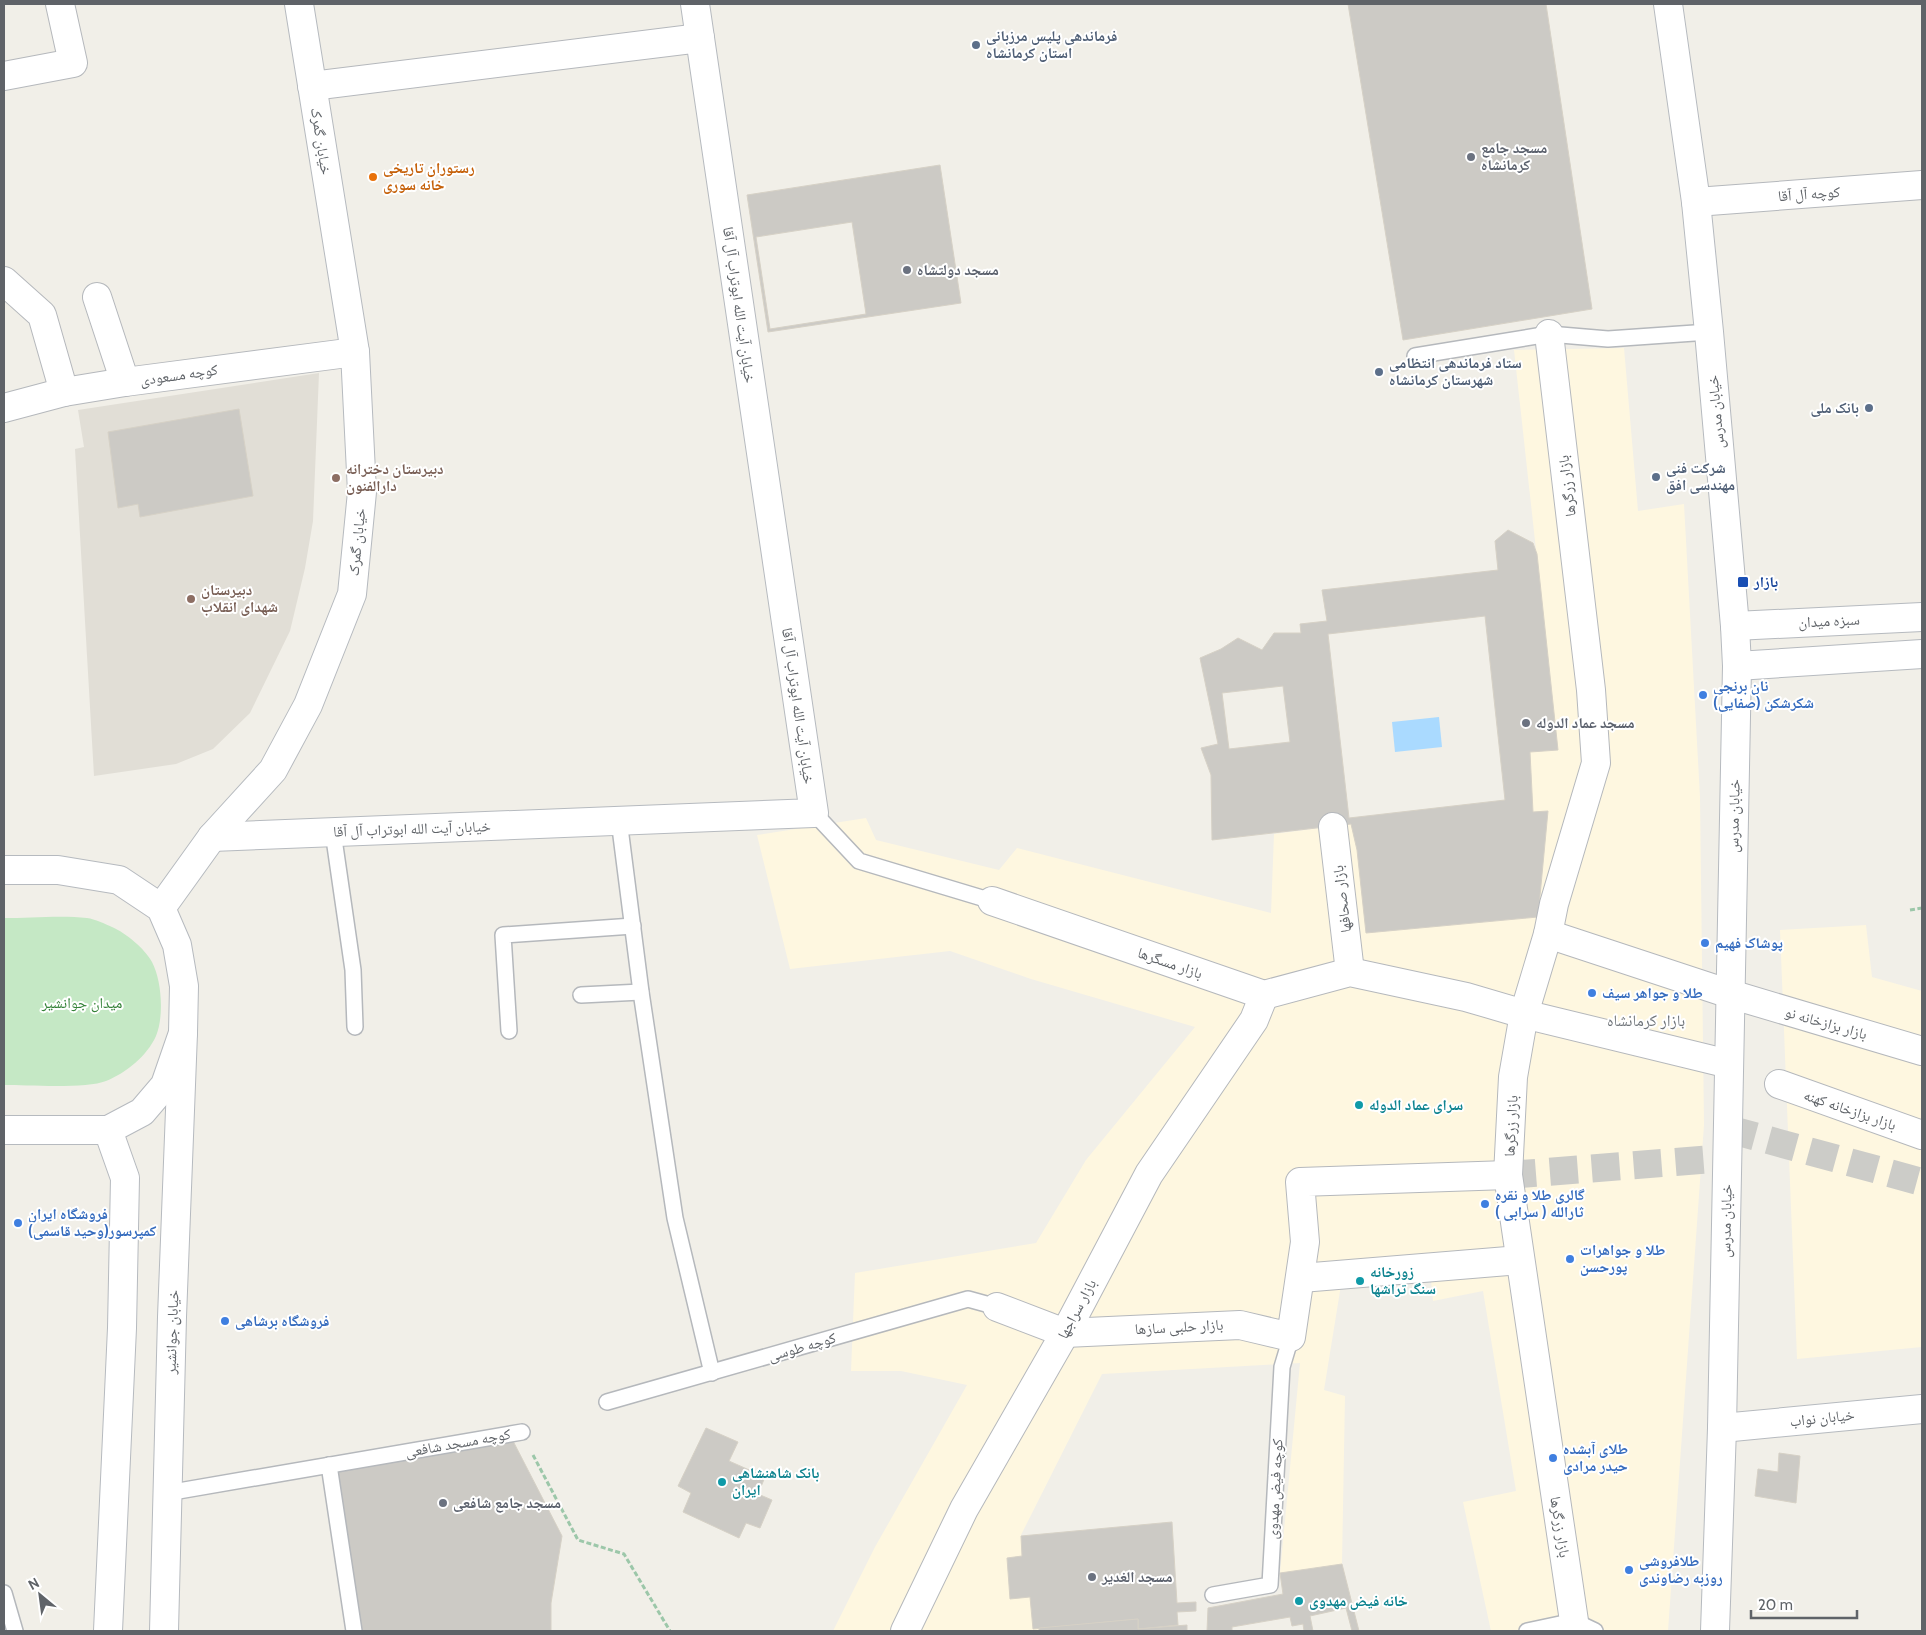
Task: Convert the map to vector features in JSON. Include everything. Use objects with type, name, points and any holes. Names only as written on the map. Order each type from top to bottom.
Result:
[{"type":"street","points":[[4,76],[73,63],[60,4]]},
{"type":"street","name":"خیابان گمرک","points":[[161,908],[212,836],[273,770],[308,705],[352,594],[362,492],[355,352],[298,4]]},
{"type":"street","name":"خیابان آیت الله ابوتراب آل آقا","points":[[212,836],[814,812],[695,4]]},
{"type":"street","name":"خیابان مدرس","points":[[1668,4],[1696,202],[1735,626],[1737,666],[1722,1428],[1715,1631]]},
{"type":"street","points":[[312,86],[700,38]]},
{"type":"street","name":"کوچه آل آقا","points":[[1696,202],[1922,185]]},
{"type":"street","points":[[4,281],[42,315],[64,392]]},
{"type":"street","points":[[97,298],[125,382]]},
{"type":"street","name":"بازار زرگرها","points":[[1549,334],[1585,636],[1596,763],[1524,1014],[1513,1077],[1508,1175],[1520,1260],[1584,1626]]},
{"type":"street","name":"کوچه مسعودی","points":[[4,408],[64,392],[125,382],[355,352]]},
{"type":"street","name":"سبزه میدان","points":[[1735,626],[1922,617]]},
{"type":"street","points":[[1803,623],[1806,662]]},
{"type":"street","points":[[1737,666],[1922,654]]},
{"type":"street","name":"بازار صحافها","points":[[1333,826],[1350,972]]},
{"type":"street","points":[[4,870],[58,870],[119,880],[161,908],[178,945],[184,986],[183,1033],[165,1085],[142,1112],[108,1130],[4,1130]]},
{"type":"street","name":"بازار مسگرها","points":[[992,901],[1264,995]]},
{"type":"street","name":"بازار بزازخانه نو","points":[[1548,934],[1730,994],[1922,1051]]},
{"type":"street","points":[[1264,995],[1350,972],[1466,997],[1524,1014],[1729,1064]]},
{"type":"street","name":"بازار سراجها","points":[[905,1631],[964,1509],[1065,1333],[1149,1174],[1254,1020],[1264,995]]},
{"type":"street","name":"خیابان جوانشیر","points":[[164,1631],[172,1317],[183,1033]]},
{"type":"street","name":"بازار بزازخانه کهنه","points":[[1779,1084],[1922,1135]]},
{"type":"street","points":[[108,1130],[125,1178],[122,1328],[108,1631]]},
{"type":"street","points":[[1291,1337],[1305,1242],[1300,1182],[1508,1175]]},
{"type":"street","points":[[1301,1278],[1520,1260]]},
{"type":"street","points":[[997,1307],[1065,1333]]},
{"type":"street","name":"بازار حلبی سازها","points":[[1065,1333],[1240,1325],[1291,1337]]},
{"type":"street","name":"خیابان نواب","points":[[1722,1428],[1922,1409]]},
{"type":"lane","points":[[1415,356],[1549,334],[1608,339],[1709,332]]},
{"type":"lane","points":[[814,812],[859,862],[992,901]]},
{"type":"lane","points":[[619,820],[641,992],[675,1218],[712,1374]]},
{"type":"lane","points":[[333,832],[353,970],[355,1027]]},
{"type":"lane","points":[[510,1032],[503,935],[633,926]]},
{"type":"lane","points":[[581,994],[641,992]]},
{"type":"lane","name":"کوچه طوسی","points":[[607,1402],[712,1374],[968,1299],[997,1307]]},
{"type":"lane","name":"کوچه فیض مهدوی","points":[[1213,1595],[1270,1585],[1282,1367],[1291,1337]]},
{"type":"lane","name":"کوچه مسجد شافعی","points":[[167,1493],[522,1432]]},
{"type":"lane","points":[[329,1465],[354,1631]]},
{"type":"lane","points":[[4,1593],[15,1631]]},
{"type":"lane","points":[[1527,1631],[1584,1626]]},
{"type":"path","points":[[1910,910],[1922,908]]},
{"type":"path","name":"کوچه مسجد شافعی","points":[[522,1432],[578,1540],[624,1554],[670,1631]]},
{"type":"shaded area","points":[[1624,348],[1638,511],[1684,504],[1700,797],[1704,1125],[1668,1631],[1491,1631],[1463,1502],[1516,1491],[1483,1291],[1433,1301],[1431,1280],[1341,1285],[1324,1390],[1345,1396],[1342,1564],[1280,1573],[1300,1363],[1102,1374],[1021,1535],[1022,1556],[1007,1558],[1010,1598],[1030,1597],[1039,1631],[833,1631],[875,1547],[967,1385],[901,1371],[851,1371],[855,1273],[1036,1243],[1086,1160],[1195,1027],[1031,979],[950,951],[790,969],[757,835],[866,818],[876,840],[999,870],[1017,848],[1271,913],[1274,834],[1351,824],[1357,850],[1366,933],[1538,917],[1548,811],[1533,812],[1530,752],[1558,750],[1514,350]]},
{"type":"shaded area","name":"دبیرستان شهدای انقلاب","points":[[319,373],[313,521],[305,568],[290,631],[250,713],[213,749],[176,764],[94,776],[75,449],[84,447],[78,410]]},
{"type":"shaded area","points":[[1866,925],[1872,977],[1922,991],[1922,1347],[1797,1359],[1780,930]]},
{"type":"green space","name":"میدان جوانشیر","points":[[78,917],[90,919],[123,933],[145,952],[152,962],[158,979],[161,1009],[156,1036],[135,1063],[114,1078],[97,1083],[71,1086],[4,1085],[4,918]]},
{"type":"water","points":[[1439,717],[1442,747],[1395,752],[1392,722]]},
{"type":"building","name":"مسجد جامع کرمانشاه","points":[[1348,4],[1546,4],[1592,309],[1403,340]]},
{"type":"building","name":"مسجد دولتشاه","points":[[940,165],[961,303],[768,332],[747,195]],"holes":[[[852,222],[866,314],[770,329],[756,237]]]},
{"type":"building","points":[[239,409],[253,496],[140,517],[138,504],[118,508],[108,432]]},
{"type":"building","name":"مسجد عماد الدوله","points":[[1508,530],[1533,543],[1537,554],[1558,750],[1530,752],[1533,812],[1548,811],[1538,917],[1366,933],[1357,850],[1351,824],[1212,840],[1211,775],[1201,748],[1218,744],[1200,658],[1221,649],[1238,638],[1262,650],[1274,633],[1301,633],[1300,624],[1327,621],[1322,590],[1498,570],[1495,541]],"holes":[[[1485,616],[1505,800],[1349,818],[1328,634]],[[1283,686],[1290,742],[1229,749],[1222,693]]]},
{"type":"building","name":"بانک شاهنشاهی ایران","points":[[706,1428],[738,1442],[729,1461],[765,1477],[758,1494],[772,1500],[760,1528],[746,1523],[739,1538],[683,1512],[691,1493],[678,1486]]},
{"type":"building","name":"مسجد جامع شافعی","points":[[512,1439],[562,1536],[551,1603],[551,1631],[360,1631],[336,1470]]},
{"type":"building","points":[[1779,1453],[1800,1456],[1796,1503],[1755,1496],[1758,1469],[1778,1472]]},
{"type":"building","name":"مسجد الغدیر","points":[[1172,1522],[1177,1603],[1196,1602],[1196,1611],[1177,1612],[1178,1625],[1138,1629],[1138,1619],[1033,1629],[1030,1597],[1010,1599],[1007,1558],[1022,1556],[1021,1536]]},
{"type":"building","name":"خانه فیض مهدوی","points":[[1342,1564],[1359,1631],[1352,1631],[1346,1608],[1310,1616],[1313,1631],[1304,1631],[1303,1624],[1292,1626],[1290,1617],[1232,1627],[1232,1631],[1207,1631],[1208,1608],[1283,1594],[1280,1573]]},
{"type":"building","points":[[1138,1619],[1138,1629],[1187,1625],[1187,1631],[1039,1631],[1039,1628]]},
{"type":"tunnel","points":[[1728,1129],[1922,1182]]},
{"type":"tunnel","points":[[1508,1175],[1727,1158]]},
{"type":"place","name":"فرماندهی پلیس مرزبانی استان کرمانشاه","points":[[976,45]]},
{"type":"place","name":"مسجد جامع کرمانشاه","points":[[1471,157]]},
{"type":"place","name":"رستوران تاریخی خانه سوری","points":[[373,177]]},
{"type":"place","name":"مسجد دولتشاه","points":[[907,270]]},
{"type":"place","name":"ستاد فرماندهی انتظامی شهرستان کرمانشاه","points":[[1379,372]]},
{"type":"place","name":"بانک ملی","points":[[1869,408]]},
{"type":"place","name":"شرکت فنی مهندسی افق","points":[[1656,477]]},
{"type":"place","name":"دبیرستان دخترانه دارالفنون","points":[[336,478]]},
{"type":"place","name":"بازار","points":[[1743,582]]},
{"type":"place","name":"دبیرستان شهدای انقلاب","points":[[191,599]]},
{"type":"place","name":"نان برنجی شکرشکن (صفایی)","points":[[1703,695]]},
{"type":"place","name":"مسجد عماد الدوله","points":[[1526,723]]},
{"type":"place","name":"پوشاک فهیم","points":[[1705,943]]},
{"type":"place","name":"طلا و جواهر سیف","points":[[1592,993]]},
{"type":"place","name":"سرای عماد الدوله","points":[[1359,1105]]},
{"type":"place","name":"گالری طلا و نقره ثارالله ( سرابی )","points":[[1485,1204]]},
{"type":"place","name":"فروشگاه ایران کمپرسور(وحید قاسمی)","points":[[18,1223]]},
{"type":"place","name":"طلا و جواهرات پورحسن","points":[[1570,1259]]},
{"type":"place","name":"زورخانه سنگ تراشها","points":[[1360,1281]]},
{"type":"place","name":"فروشگاه برشاهی","points":[[225,1321]]},
{"type":"place","name":"طلای آبشده حیدر مرادی","points":[[1553,1458]]},
{"type":"place","name":"بانک شاهنشاهی ایران","points":[[722,1482]]},
{"type":"place","name":"مسجد جامع شافعی","points":[[443,1503]]},
{"type":"place","name":"طلافروشی روزبه رضاوندی","points":[[1629,1570]]},
{"type":"place","name":"مسجد الغدیر","points":[[1092,1577]]},
{"type":"place","name":"خانه فیض مهدوی","points":[[1299,1601]]},
{"type":"district","name":"بازار کرمانشاه","points":[[1646,1020]]}]
